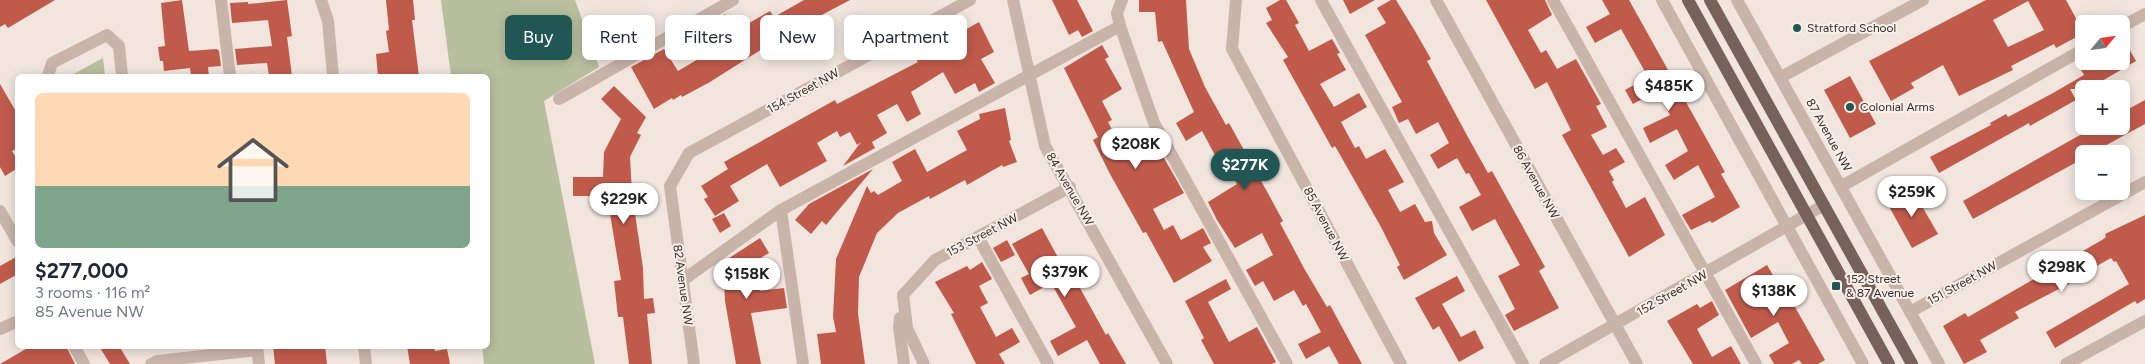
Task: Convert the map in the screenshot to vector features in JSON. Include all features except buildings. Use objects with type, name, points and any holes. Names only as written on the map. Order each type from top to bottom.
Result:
[{"type":"main road","points":[[1688,0],[1889,364]]},
{"type":"main road","points":[[1710,0],[1912,364]]},
{"type":"street","points":[[222,0],[230,74]]},
{"type":"street","points":[[321,0],[328,21],[333,74]]},
{"type":"street","points":[[559,99],[733,0]]},
{"type":"street","name":"154 Street NW","points":[[689,152],[970,0]]},
{"type":"street","name":"84 Avenue NW","points":[[1013,0],[1028,76],[1045,146],[1070,187],[1167,364]]},
{"type":"street","points":[[1122,0],[1117,13],[1120,26],[1154,123],[1287,364]]},
{"type":"street","name":"85 Avenue NW","points":[[1236,0],[1232,49],[1401,364]]},
{"type":"street","points":[[1321,0],[1523,364]]},
{"type":"street","name":"86 Avenue NW","points":[[1436,0],[1637,364]]},
{"type":"street","points":[[1553,0],[1756,364]]},
{"type":"street","points":[[1662,0],[1864,364]]},
{"type":"street","name":"87 Avenue NW","points":[[1737,0],[1842,186],[1939,364]]},
{"type":"street","points":[[1781,78],[1923,0]]},
{"type":"street","points":[[2130,22],[2145,14]]},
{"type":"street","points":[[683,280],[781,210],[1120,26]]},
{"type":"street","points":[[49,74],[52,63],[107,35],[119,46],[122,74]]},
{"type":"street","points":[[1842,186],[2075,54]]},
{"type":"street","name":"82 Avenue NW","points":[[689,152],[670,186],[694,364]]},
{"type":"street","name":"151 Street NW","points":[[1910,312],[2145,182]]},
{"type":"street","name":"153 Street NW","points":[[903,295],[935,260],[1070,187]]},
{"type":"street","name":"152 Street NW","points":[[1545,364],[1824,205]]},
{"type":"street","points":[[0,210],[15,237]]},
{"type":"street","points":[[781,210],[803,364]]},
{"type":"street","points":[[978,237],[1048,364]]},
{"type":"street","points":[[903,295],[899,327],[904,364]]},
{"type":"street","points":[[903,295],[907,328],[924,364]]},
{"type":"street","points":[[2066,364],[2145,321]]},
{"type":"street","points":[[0,330],[15,322]]},
{"type":"street","points":[[76,349],[84,364]]},
{"type":"street","points":[[151,364],[157,361],[249,349]]},
{"type":"street","points":[[257,349],[259,364]]},
{"type":"street","points":[[364,349],[366,364]]},
{"type":"green space","points":[[441,0],[575,0],[582,20],[582,60],[596,60],[599,67],[544,101],[595,364],[484,364],[482,349],[490,349],[490,74],[451,74]]},
{"type":"green space","points":[[103,58],[105,74],[74,74]]},
{"type":"place","name":"Stratford School","points":[[1797,28]]},
{"type":"place","name":"Colonial Arms","points":[[1850,107]]},
{"type":"place","name":"152 Street & 87 Avenue","points":[[1836,286]]}]
